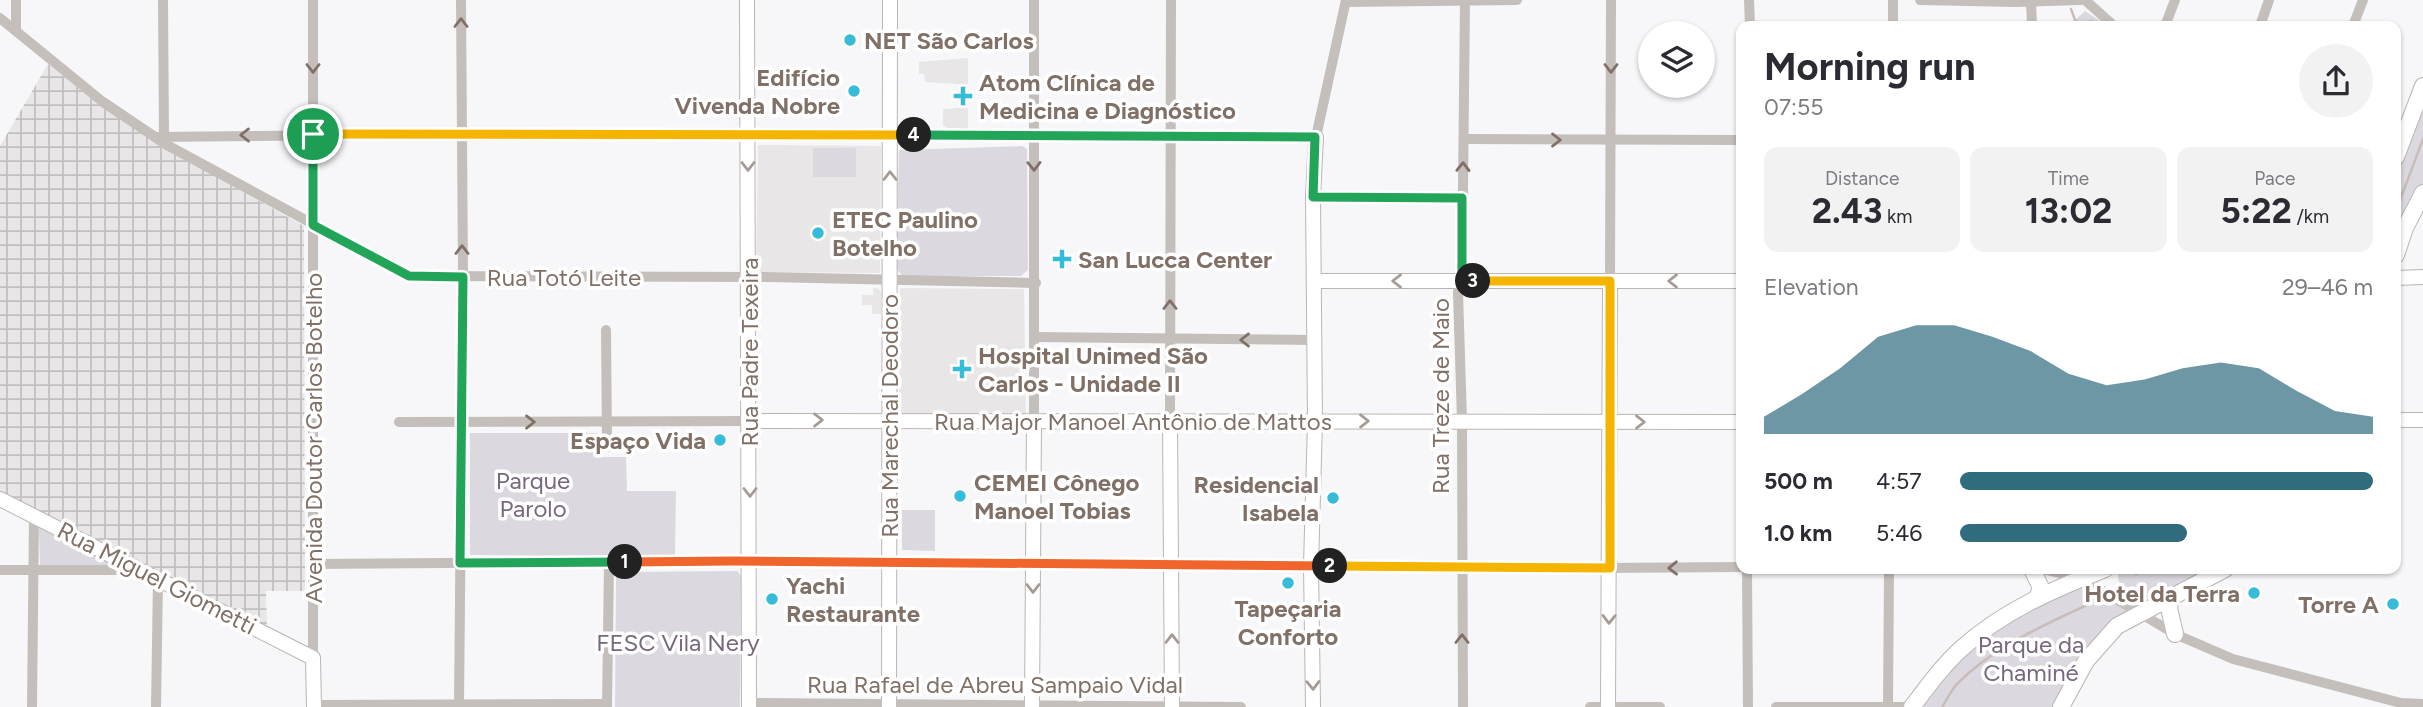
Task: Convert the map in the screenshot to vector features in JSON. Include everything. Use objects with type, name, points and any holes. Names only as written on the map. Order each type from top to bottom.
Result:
[{"type":"main road","points":[[2401,137],[2423,86]]},
{"type":"main road","points":[[2401,238],[2423,193]]},
{"type":"main road","points":[[2034,574],[2041,588],[2036,598]]},
{"type":"main road","points":[[1912,707],[1960,650],[1987,627],[2036,598],[2092,574]]},
{"type":"main road","points":[[2061,707],[2086,661],[2117,626],[2215,574]]},
{"type":"main road","points":[[2171,597],[2169,608],[2175,634]]},
{"type":"street","points":[[16,0],[16,31]]},
{"type":"street","points":[[163,0],[159,136],[462,134],[1315,137]]},
{"type":"street","name":"Avenida Doutor Carlos Botelho","points":[[313,0],[314,706]]},
{"type":"street","points":[[459,706],[463,277],[461,0]]},
{"type":"street","name":"Rua Padre Texeira","points":[[747,0],[749,705]]},
{"type":"street","name":"Rua Marechal Deodoro","points":[[889,706],[890,0]]},
{"type":"street","points":[[1032,706],[1036,283],[1034,0]]},
{"type":"street","points":[[1171,0],[1172,706]]},
{"type":"street","name":"Rua Treze de Maio","points":[[1463,707],[1462,421],[1458,292],[1462,281],[1465,0]]},
{"type":"street","points":[[1313,707],[1311,566],[1315,421],[1315,137],[1346,1],[1517,0]]},
{"type":"street","points":[[1608,707],[1611,0]]},
{"type":"street","points":[[1749,0],[1750,21]]},
{"type":"street","points":[[1893,0],[1893,21]]},
{"type":"street","points":[[1920,0],[2083,0],[2108,21]]},
{"type":"street","points":[[2167,21],[2175,0]]},
{"type":"street","points":[[2262,21],[2269,0]]},
{"type":"street","points":[[2355,21],[2363,0]]},
{"type":"street","points":[[2032,2],[2032,21]]},
{"type":"street","name":"Rua Totó Leite","points":[[0,18],[103,102],[313,225],[409,276],[748,277],[1036,283]]},
{"type":"street","points":[[1464,139],[1736,140]]},
{"type":"street","points":[[1313,197],[1462,198]]},
{"type":"street","points":[[2401,278],[2423,277]]},
{"type":"street","points":[[1314,282],[1736,281]]},
{"type":"street","points":[[606,330],[607,447]]},
{"type":"street","points":[[1035,337],[1313,340]]},
{"type":"street","points":[[2401,421],[2423,420]]},
{"type":"street","name":"Rua Major Manoel Antônio de Mattos","points":[[399,422],[1736,422]]},
{"type":"street","name":"Rua Miguel Giometti","points":[[0,499],[313,657]]},
{"type":"street","points":[[32,707],[34,516]]},
{"type":"street","points":[[313,564],[750,561],[1736,567]]},
{"type":"street","points":[[314,706],[607,706],[608,562]]},
{"type":"street","points":[[0,570],[138,570]]},
{"type":"street","points":[[1747,574],[1748,707]]},
{"type":"street","points":[[1888,706],[1889,574]]},
{"type":"street","points":[[2064,574],[2081,578],[2175,634],[2233,659],[2401,703],[2423,704]]},
{"type":"street","points":[[156,707],[158,579]]},
{"type":"street","name":"Rua Rafael de Abreu Sampaio Vidal","points":[[749,705],[1241,707]]},
{"type":"street","points":[[1590,707],[1660,707]]},
{"type":"street","points":[[1776,707],[1905,707]]},
{"type":"shaded area","name":"Atom Clínica de Medicina e Diagnóstico","points":[[968,58],[968,130],[948,132],[947,127],[943,126],[943,109],[958,108],[958,84],[925,82],[924,74],[919,74],[919,62]]},
{"type":"shaded area","points":[[48,64],[96,102],[158,144],[304,226],[305,591],[266,591],[267,629],[161,572],[0,492],[0,146]]},
{"type":"shaded area","name":"ETEC Paulino Botelho","points":[[758,145],[881,146],[880,273],[756,272]]},
{"type":"shaded area","points":[[873,288],[881,291],[881,314],[872,314],[872,305],[862,305],[862,295],[873,295]]},
{"type":"shaded area","name":"Hospital Unimed São Carlos - Unidade II","points":[[900,288],[1024,289],[1026,420],[899,417]]},
{"type":"green space","points":[[2085,11],[2100,21],[2074,21]]},
{"type":"green space","points":[[2423,99],[2423,183],[2401,225],[2401,156]]},
{"type":"green space","points":[[1022,146],[1027,149],[1028,270],[1021,276],[903,276],[896,269],[899,150]]},
{"type":"green space","points":[[813,148],[856,148],[856,177],[813,177]]},
{"type":"green space","name":"Parque Parolo","points":[[470,433],[599,433],[599,457],[626,457],[627,491],[676,491],[675,558],[470,555]]},
{"type":"green space","points":[[902,510],[935,510],[935,551],[902,550]]},
{"type":"green space","points":[[41,527],[113,563],[112,565],[40,566]]},
{"type":"green space","name":"FESC Vila Nery","points":[[737,571],[741,576],[740,707],[615,707],[616,575],[619,572]]},
{"type":"green space","points":[[2198,574],[2149,600],[2137,598],[2126,591],[2121,586],[2118,575]]},
{"type":"green space","name":"Parque da Chaminé","points":[[2081,578],[2141,613],[2117,626],[2061,707],[1912,707],[1960,650]]},
{"type":"waterway","points":[[2071,9],[2076,21]]},
{"type":"waterway","points":[[2401,198],[2423,139]]},
{"type":"waterway","points":[[1942,707],[1957,684],[1986,659],[2018,639],[2087,605]]},
{"type":"place","name":"NET São Carlos","points":[[850,40]]},
{"type":"place","name":"Edifício Vivenda Nobre","points":[[854,91]]},
{"type":"place","name":"Atom Clínica de Medicina e Diagnóstico","points":[[963,96]]},
{"type":"place","name":"ETEC Paulino Botelho","points":[[818,233]]},
{"type":"place","name":"San Lucca Center","points":[[1062,259]]},
{"type":"place","name":"Hospital Unimed São Carlos - Unidade II","points":[[962,369]]},
{"type":"place","name":"Espaço Vida","points":[[720,440]]},
{"type":"place","name":"CEMEI Cônego Manoel Tobias","points":[[960,496]]},
{"type":"place","name":"Residencial Isabela","points":[[1333,498]]},
{"type":"place","name":"Tapeçaria Conforto","points":[[1288,583]]},
{"type":"place","name":"Hotel da Terra","points":[[2254,593]]},
{"type":"place","name":"Yachi Restaurante","points":[[772,599]]},
{"type":"place","name":"Torre A","points":[[2393,604]]},
{"type":"route","points":[[313,134],[1315,137],[1313,197],[1462,198],[1462,281],[1610,281],[1610,568],[733,561],[460,563],[463,277],[409,276],[313,225],[313,134]]}]
